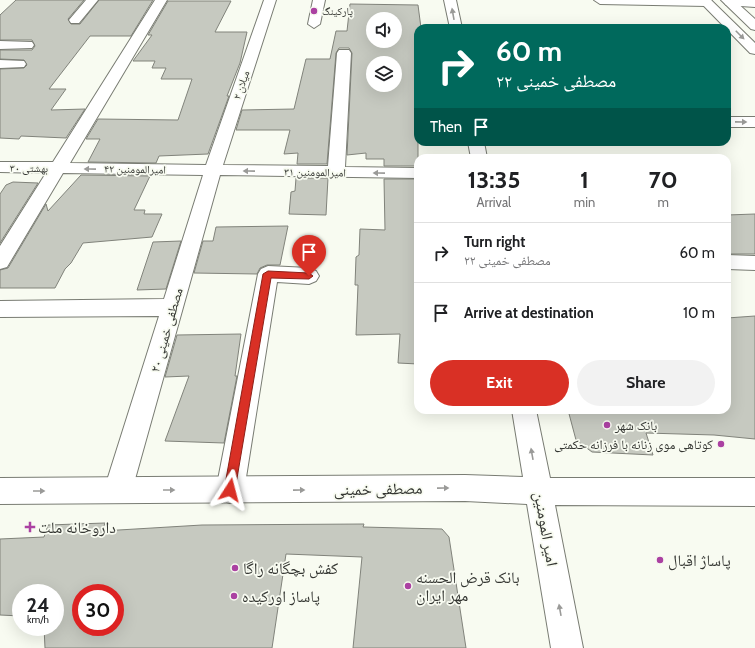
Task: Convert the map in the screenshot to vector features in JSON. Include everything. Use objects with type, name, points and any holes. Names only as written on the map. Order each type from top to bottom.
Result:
[{"type":"street","points":[[75,20],[92,0]]},
{"type":"street","points":[[0,262],[161,0]]},
{"type":"street","name":"میلان ۲","points":[[213,170],[270,0]]},
{"type":"street","points":[[314,24],[319,0]]},
{"type":"street","points":[[450,0],[455,24]]},
{"type":"street","points":[[600,0],[705,1],[728,24]]},
{"type":"street","points":[[728,1],[755,3]]},
{"type":"street","points":[[728,1],[755,26]]},
{"type":"street","points":[[731,26],[755,50]]},
{"type":"street","points":[[0,45],[27,45]]},
{"type":"street","points":[[336,172],[344,53]]},
{"type":"street","points":[[0,64],[19,64]]},
{"type":"street","points":[[731,122],[755,122]]},
{"type":"street","name":"بهشتی ۳۰","points":[[0,167],[57,168]]},
{"type":"street","name":"امیرالمومنین ۴۲","points":[[57,168],[213,170]]},
{"type":"street","name":"امیرالمومنین ۳۱","points":[[213,170],[414,173]]},
{"type":"street","name":"مصطفی خمینی ۲۰","points":[[118,490],[213,170]]},
{"type":"street","points":[[731,262],[755,263]]},
{"type":"street","points":[[230,490],[268,274],[309,276]]},
{"type":"street","points":[[0,309],[173,307]]},
{"type":"street","name":"امیر المومنین","points":[[525,414],[567,648]]},
{"type":"street","name":"مصطفی خمینی","points":[[0,491],[465,488],[539,491],[755,492]]},
{"type":"building","points":[[16,0],[84,0],[68,19],[71,24],[80,24],[99,0],[153,0],[131,36],[90,36],[49,89],[66,89],[51,110],[85,109],[66,138],[21,136],[19,139],[0,138],[0,69],[24,68],[27,65],[24,60],[0,59],[0,50],[32,50],[35,46],[32,40],[0,40],[0,15]]},
{"type":"building","points":[[168,1],[231,1],[215,32],[247,32],[240,63],[227,96],[229,96],[208,154],[159,156],[156,163],[88,162],[100,139],[86,139],[98,119],[178,120],[192,79],[161,79],[166,68],[152,68],[155,61],[133,61],[152,35],[148,35]]},
{"type":"building","points":[[350,4],[418,5],[420,24],[414,24],[414,146],[418,146],[418,154],[414,154],[414,166],[384,166],[384,159],[366,159],[366,153],[347,155],[352,53],[349,48],[339,48],[336,53],[327,164],[297,164],[298,153],[284,154],[290,130],[236,130],[242,110],[294,109],[306,59],[330,59],[336,31],[347,31]]},
{"type":"building","points":[[81,175],[150,176],[134,210],[145,210],[144,214],[162,214],[152,237],[83,243],[71,263],[65,269],[55,288],[0,288],[0,270],[8,268],[46,204],[48,211]]},
{"type":"building","points":[[296,178],[328,178],[326,215],[289,214],[291,192],[295,191]]},
{"type":"building","points":[[384,179],[414,179],[414,364],[398,363],[400,334],[356,335],[358,285],[355,285],[356,257],[359,255],[360,229],[385,230]]},
{"type":"building","points":[[13,182],[38,183],[0,243],[0,194],[6,185]]},
{"type":"building","points":[[755,214],[755,254],[731,254],[731,215]]},
{"type":"building","points":[[288,226],[280,265],[267,265],[260,268],[257,274],[194,273],[203,241],[213,241],[216,227]]},
{"type":"building","points":[[181,241],[166,289],[137,290],[153,242]]},
{"type":"building","points":[[755,316],[755,439],[714,435],[646,433],[653,455],[592,452],[576,440],[569,414],[731,414],[731,318]]},
{"type":"building","points":[[241,334],[235,376],[237,376],[224,443],[165,441],[189,376],[165,377],[177,335]]},
{"type":"building","points":[[105,523],[102,531],[202,525],[364,524],[363,527],[442,529],[449,537],[466,648],[353,648],[362,557],[286,554],[272,648],[45,648],[44,636],[64,636],[64,584],[12,584],[12,616],[0,615],[0,539],[44,537],[48,525]]},
{"type":"place","name":"پارکینگ","points":[[314,11]]},
{"type":"place","name":"بانک شهر","points":[[607,425]]},
{"type":"place","name":"کوتاهی موی زنانە با فرزانە حکمتی","points":[[721,444]]},
{"type":"place","name":"داروخانه ملت","points":[[30,527]]},
{"type":"place","name":"پاساژ اقبال","points":[[660,560]]},
{"type":"place","name":"کفش بچگانه راگا","points":[[235,568]]},
{"type":"place","name":"بانک قرض الحسنه مهر ایران","points":[[408,586]]},
{"type":"place","name":"پاساز اورکیده","points":[[234,596]]},
{"type":"route","points":[[230,490],[268,274],[309,276]]}]
